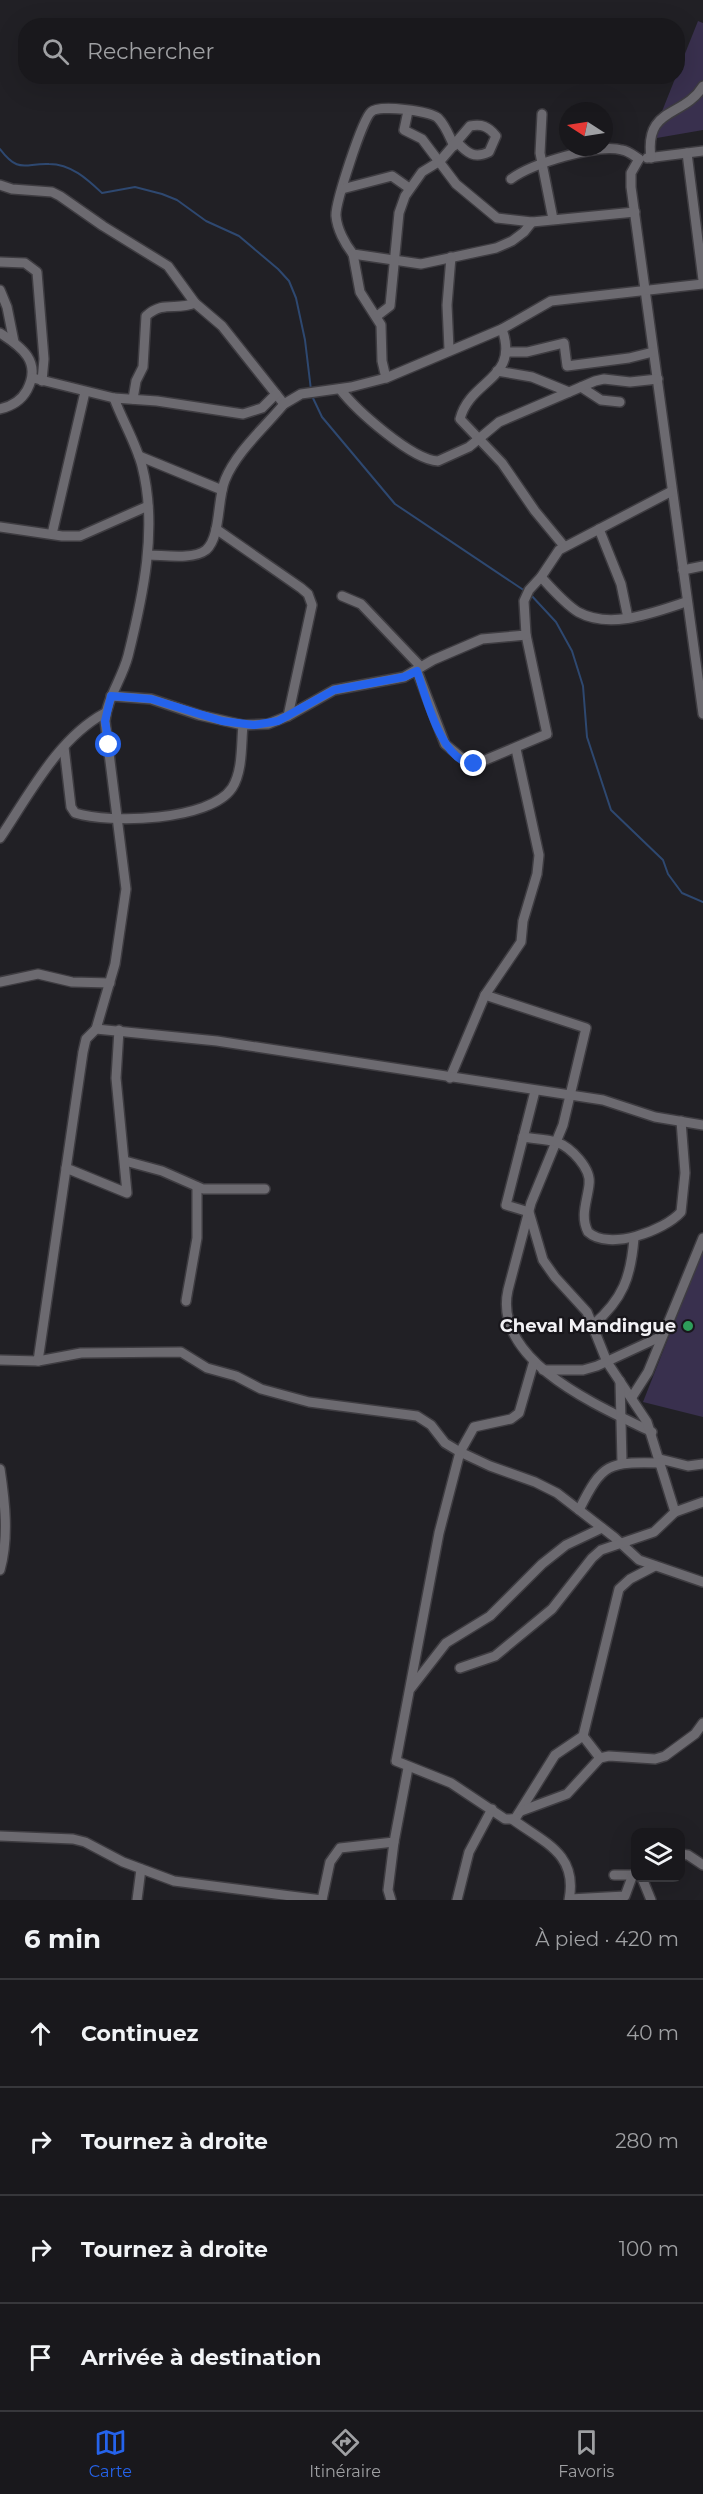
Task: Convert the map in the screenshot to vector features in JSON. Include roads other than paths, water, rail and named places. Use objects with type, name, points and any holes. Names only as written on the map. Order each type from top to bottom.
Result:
[{"type":"street","points":[[651,158],[650,138],[655,125],[678,106],[688,103],[703,86]]},
{"type":"street","points":[[377,316],[390,306],[399,213],[409,188],[427,168],[440,161],[455,144],[437,118],[383,107],[372,111],[366,118],[342,189],[336,218],[353,254],[360,291],[381,325],[382,361],[386,378]]},
{"type":"street","points":[[408,111],[404,130],[422,139],[456,184],[493,215],[504,220],[532,222],[635,212]]},
{"type":"street","points":[[542,114],[540,132],[542,163],[553,219]]},
{"type":"street","points":[[511,178],[522,170],[560,156],[615,148],[626,151],[639,159],[703,151]]},
{"type":"street","points":[[148,555],[201,553],[212,543],[222,490],[234,464],[284,404],[301,394],[340,389],[386,378],[449,349],[502,329],[551,301],[703,282],[687,153]]},
{"type":"street","points":[[639,159],[633,167],[630,180],[703,714]]},
{"type":"street","points":[[342,189],[392,176],[409,188]]},
{"type":"street","points":[[0,198],[4,187],[52,192],[168,266],[195,303],[222,326],[284,404]]},
{"type":"street","points":[[353,254],[394,262],[421,264],[485,251],[512,241],[532,222]]},
{"type":"street","points":[[449,349],[447,305],[451,257]]},
{"type":"street","points":[[0,262],[26,263],[39,275],[44,359],[37,380],[15,403],[0,409]]},
{"type":"street","points":[[0,290],[7,307],[14,342]]},
{"type":"street","points":[[133,399],[136,381],[143,367],[146,316],[158,307],[187,307],[195,303]]},
{"type":"street","points":[[502,329],[507,352],[491,380],[475,392],[460,416],[461,423],[502,463],[535,511],[564,546]]},
{"type":"street","points":[[0,333],[14,342],[29,359],[37,380]]},
{"type":"street","points":[[507,352],[527,352],[564,344],[567,366],[629,358],[653,352]]},
{"type":"street","points":[[498,371],[532,377],[569,392]]},
{"type":"street","points":[[340,389],[353,406],[377,427],[434,461],[445,460],[477,440],[499,422],[581,387],[604,379],[630,382],[658,379]]},
{"type":"street","points":[[37,380],[114,398],[243,414],[262,408],[276,394]]},
{"type":"street","points":[[581,387],[602,400],[620,402]]},
{"type":"street","points":[[52,534],[85,392]]},
{"type":"street","points":[[38,1361],[86,1039],[96,1029],[110,982],[126,889],[105,713],[127,659],[148,555],[148,506],[139,456],[114,398]]},
{"type":"street","points":[[139,456],[222,490]]},
{"type":"street","points":[[342,596],[361,604],[419,669],[445,744],[463,761],[474,764],[516,749],[547,734],[526,635],[524,601],[529,590],[564,546],[672,491]]},
{"type":"street","points":[[0,527],[80,536],[148,506]]},
{"type":"street","points":[[216,529],[308,594],[312,605],[288,716]]},
{"type":"street","points":[[599,529],[621,584],[628,618]]},
{"type":"street","points":[[683,570],[703,566]]},
{"type":"street","points":[[541,577],[578,612],[597,618],[628,618],[686,602]]},
{"type":"street","points":[[111,696],[151,699],[199,715],[243,725],[268,724],[288,716],[334,690],[404,677],[482,639],[526,635]]},
{"type":"street","points":[[0,838],[63,747],[91,721],[105,713]]},
{"type":"street","points":[[63,747],[73,810],[81,815],[116,819],[156,818],[201,808],[228,793],[237,778],[243,725]]},
{"type":"street","points":[[450,1078],[485,995],[521,942],[523,921],[530,906],[539,864],[536,835],[516,749]]},
{"type":"street","points":[[0,982],[38,974],[72,982],[110,982]]},
{"type":"street","points":[[485,995],[586,1028],[557,1142],[529,1212],[508,1290],[505,1313],[516,1338],[543,1370],[564,1386],[652,1432]]},
{"type":"street","points":[[96,1029],[217,1041],[603,1100],[655,1117],[703,1125]]},
{"type":"street","points":[[66,1168],[127,1193],[116,1060],[119,1030]]},
{"type":"street","points":[[529,1212],[509,1208],[506,1202],[535,1091]]},
{"type":"street","points":[[523,1137],[557,1142],[574,1154],[588,1174],[590,1182],[584,1213],[588,1232],[600,1238],[634,1238],[667,1222],[681,1212],[685,1173],[681,1121]]},
{"type":"street","points":[[125,1161],[162,1171],[197,1187],[211,1190],[265,1189]]},
{"type":"street","points":[[186,1301],[197,1238],[197,1187]]},
{"type":"street","points":[[529,1212],[543,1260],[587,1312],[607,1362],[632,1397],[652,1432],[675,1512]]},
{"type":"street","points":[[593,1325],[614,1304],[628,1280],[634,1238]]},
{"type":"street","points":[[632,1397],[648,1372],[703,1238]]},
{"type":"street","points":[[543,1370],[583,1370],[607,1362],[662,1336]]},
{"type":"street","points":[[0,1360],[38,1361],[81,1353],[181,1352],[207,1368],[236,1376],[261,1389],[309,1402],[417,1416],[431,1425],[446,1443],[460,1452],[548,1488],[602,1528],[633,1557],[703,1582]]},
{"type":"street","points":[[534,1361],[519,1413],[511,1419],[474,1426],[460,1452],[439,1533],[395,1756],[398,1764],[451,1783],[557,1850],[572,1878],[570,1900],[609,1899],[625,1896],[631,1882]]},
{"type":"street","points":[[620,1380],[622,1462]]},
{"type":"street","points":[[579,1510],[598,1476],[607,1468],[622,1462],[660,1461],[688,1466],[703,1464]]},
{"type":"street","points":[[0,1469],[5,1515],[4,1557],[0,1570]]},
{"type":"street","points":[[460,1668],[495,1656],[552,1609],[592,1558],[602,1550],[654,1532],[675,1512],[703,1502]]},
{"type":"street","points":[[409,1690],[446,1643],[490,1616],[542,1564],[566,1545],[602,1528]]},
{"type":"street","points":[[512,1820],[521,1811],[555,1755],[583,1736],[619,1589],[630,1579],[656,1566]]},
{"type":"street","points":[[521,1811],[567,1794],[600,1758],[609,1756],[655,1759],[666,1756],[695,1734],[703,1722]]},
{"type":"street","points":[[583,1736],[600,1758]]},
{"type":"street","points":[[391,1900],[388,1890],[394,1842],[408,1768]]},
{"type":"street","points":[[457,1900],[469,1852],[492,1809]]},
{"type":"street","points":[[0,1836],[85,1842],[141,1869],[192,1885],[322,1900],[330,1862],[340,1848],[394,1842]]},
{"type":"street","points":[[685,1855],[703,1865]]},
{"type":"street","points":[[137,1900],[141,1869]]},
{"type":"street","points":[[614,1875],[631,1876]]},
{"type":"street","points":[[644,1882],[651,1900]]},
{"type":"street","points":[[240,1900],[249,1891]]},
{"type":"waterway","points":[[0,149],[12,162],[22,166],[57,165],[71,169],[102,193],[135,187],[162,194],[177,200],[206,221],[239,236],[289,281],[296,298],[305,340],[311,390]]},
{"type":"waterway","points":[[312,396],[322,417],[395,504],[525,591]]},
{"type":"waterway","points":[[530,594],[556,622],[572,651],[583,686],[587,737],[611,810],[663,860],[668,874],[682,893],[703,902]]},
{"type":"place","name":"Cheval Mandingue","points":[[688,1326]]}]
